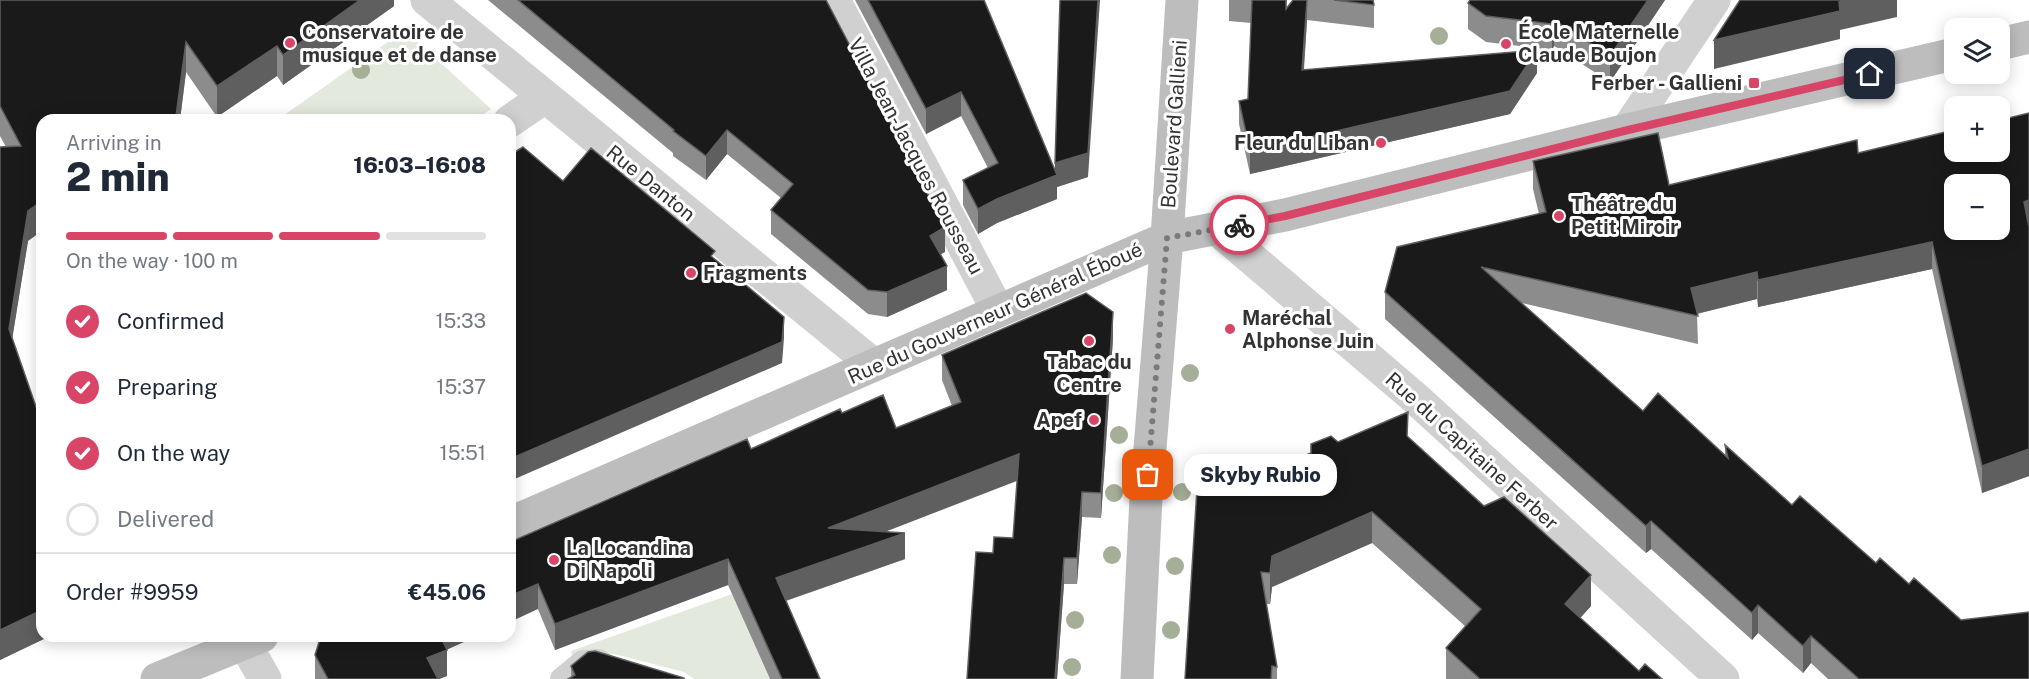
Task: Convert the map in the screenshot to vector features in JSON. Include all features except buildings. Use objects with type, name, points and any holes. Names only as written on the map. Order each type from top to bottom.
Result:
[{"type":"main road","name":"Boulevard Gallieni","points":[[1137,679],[1146,498],[1167,238],[1182,0]]},
{"type":"main road","points":[[2010,42],[2029,37]]},
{"type":"main road","name":"Rue du Gouverneur Général Éboué","points":[[516,521],[1167,238],[1285,216],[1628,130],[1944,56]]},
{"type":"main road","points":[[157,679],[249,642]]},
{"type":"street","name":"Rue Danton","points":[[427,0],[874,365]]},
{"type":"street","name":"Villa Jean-Jacques Rousseau","points":[[834,0],[998,311]]},
{"type":"street","points":[[1628,130],[1714,0]]},
{"type":"street","points":[[516,117],[545,97]]},
{"type":"street","name":"Rue du Capitaine Ferber","points":[[1217,229],[1414,397],[1722,679]]},
{"type":"street","points":[[255,642],[265,679]]},
{"type":"lane","points":[[562,679],[583,662],[612,660],[623,664]]},
{"type":"shaded area","points":[[405,30],[491,109],[484,114],[286,114]]},
{"type":"shaded area","points":[[732,594],[770,679],[694,679],[684,672],[614,654],[574,663],[571,651]]},
{"type":"way so far","points":[[1148,475],[1167,238],[1239,225]]},
{"type":"place","name":"Conservatoire de musique et de danse","points":[[290,43]]},
{"type":"place","name":"École Maternelle Claude Boujon","points":[[1506,44]]},
{"type":"place","name":"Ferber - Gallieni","points":[[1754,83]]},
{"type":"place","name":"Fleur du Liban","points":[[1381,143]]},
{"type":"place","name":"Théâtre du Petit Miroir","points":[[1559,216]]},
{"type":"place","name":"Fragments","points":[[691,273]]},
{"type":"place","name":"Maréchal Alphonse Juin","points":[[1230,329]]},
{"type":"place","name":"Tabac du Centre","points":[[1089,341]]},
{"type":"place","name":"Apef","points":[[1094,420]]},
{"type":"place","name":"Skyby Rubio","points":[[1148,475]]},
{"type":"place","name":"La Locandina Di Napoli","points":[[554,560]]},
{"type":"route","points":[[1239,225],[1285,216],[1628,130],[1870,74]]}]
